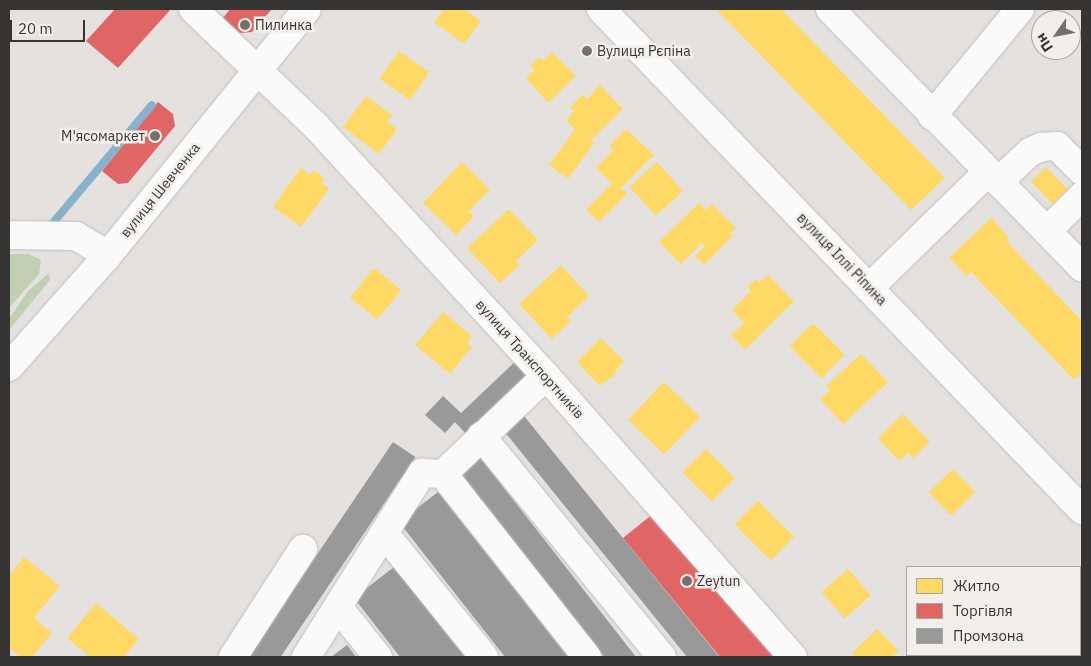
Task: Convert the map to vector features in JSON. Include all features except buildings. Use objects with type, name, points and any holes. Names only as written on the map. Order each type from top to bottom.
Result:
[{"type":"main road","name":"вулиця Транспортників","points":[[193,9],[315,125],[546,376],[793,657]]},
{"type":"main road","name":"вулиця Шевченка","points":[[9,367],[108,255],[306,9]]},
{"type":"main road","name":"вулиця Іллі Ріпина","points":[[601,9],[1082,510]]},
{"type":"main road","points":[[830,9],[932,116],[1082,267]]},
{"type":"main road","points":[[932,116],[1020,9]]},
{"type":"main road","points":[[869,288],[993,178],[1030,152],[1041,147],[1057,146],[1082,171]]},
{"type":"main road","points":[[1047,232],[1082,196]]},
{"type":"main road","points":[[9,235],[76,236],[108,255]]},
{"type":"main road","points":[[306,657],[422,473],[443,474],[546,376]]},
{"type":"main road","points":[[481,436],[662,657]]},
{"type":"main road","points":[[443,474],[587,657]]},
{"type":"main road","points":[[384,533],[484,657]]},
{"type":"main road","points":[[233,657],[303,549]]},
{"type":"main road","points":[[338,607],[378,657]]},
{"type":"green space","points":[[9,254],[28,254],[41,260],[39,274],[9,308]]},
{"type":"green space","points":[[49,273],[50,280],[9,330],[9,319],[28,291]]},
{"type":"waterway","points":[[47,230],[152,105]]},
{"type":"place","name":"Пилинка","points":[[245,25]]},
{"type":"place","name":"Вулиця Рєпіна","points":[[587,51]]},
{"type":"place","name":"М'ясомаркет","points":[[155,136]]},
{"type":"place","name":"Zeytun","points":[[687,581]]}]
